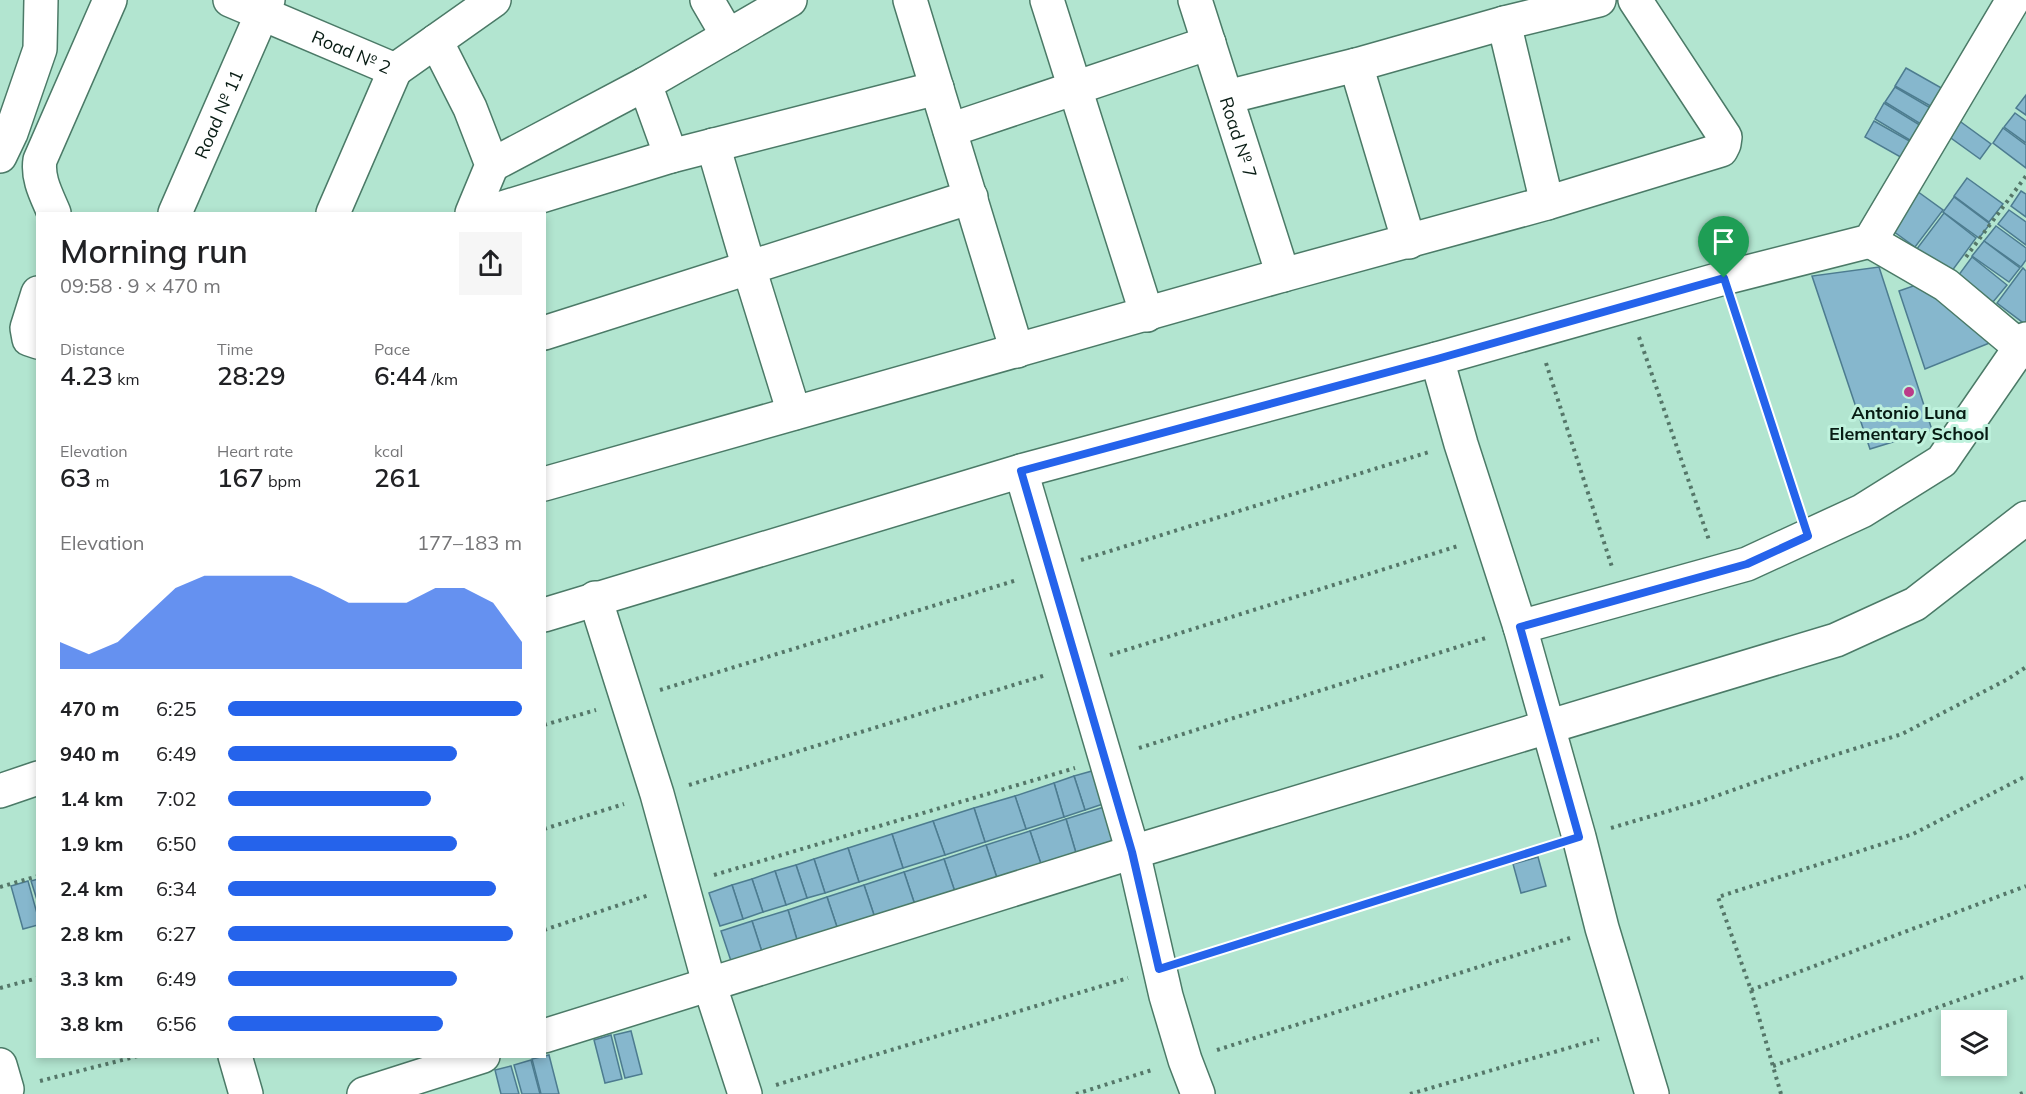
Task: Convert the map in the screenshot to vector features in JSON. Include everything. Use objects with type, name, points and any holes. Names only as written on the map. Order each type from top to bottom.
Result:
[{"type":"street","points":[[0,156],[11,133],[40,49],[41,0]]},
{"type":"street","points":[[54,212],[40,178],[39,160],[110,0]]},
{"type":"street","name":"Road № 2","points":[[230,0],[265,7],[395,70],[436,41],[454,11],[494,0]]},
{"type":"street","points":[[707,0],[728,36]]},
{"type":"street","points":[[472,212],[492,165],[645,84],[790,0]]},
{"type":"street","points":[[910,0],[1017,351]]},
{"type":"street","points":[[1047,0],[1147,315]]},
{"type":"street","name":"Road № 7","points":[[1195,0],[1283,275]]},
{"type":"street","points":[[1227,97],[1599,0]]},
{"type":"street","points":[[546,483],[1283,275],[1547,203],[1721,150],[1725,136],[1635,0]]},
{"type":"street","points":[[1870,241],[2013,0]]},
{"type":"street","name":"Road № 11","points":[[175,212],[265,7]]},
{"type":"street","points":[[1504,23],[1547,203]]},
{"type":"street","points":[[436,41],[470,108],[492,165]]},
{"type":"street","points":[[950,130],[1209,44]]},
{"type":"street","points":[[1356,65],[1409,242]]},
{"type":"street","points":[[333,212],[395,70]]},
{"type":"street","points":[[645,84],[671,156]]},
{"type":"street","points":[[489,212],[671,156],[937,88]]},
{"type":"street","points":[[713,145],[794,413]]},
{"type":"street","points":[[546,332],[970,197]]},
{"type":"street","points":[[546,614],[1021,471],[1437,359],[1724,278],[1870,241],[1946,285],[2024,346],[1942,461],[1862,511],[1747,564],[1520,627]]},
{"type":"street","points":[[36,299],[27,328],[29,339],[36,341]]},
{"type":"street","points":[[1437,359],[1464,454],[1520,627],[1602,928],[1652,1094]]},
{"type":"street","points":[[1021,471],[1132,852],[1159,969],[1185,1060],[1198,1094]]},
{"type":"street","points":[[546,1035],[1132,852],[1836,640],[1915,604],[2026,518]]},
{"type":"street","points":[[595,598],[657,794],[709,983],[758,1090]]},
{"type":"street","points":[[0,791],[36,779]]},
{"type":"street","points":[[236,1058],[246,1094]]},
{"type":"street","points":[[364,1094],[477,1058]]},
{"type":"path","points":[[1946,285],[2026,176]]},
{"type":"path","points":[[1724,278],[1808,536]]},
{"type":"path","points":[[1628,305],[1719,572]]},
{"type":"path","points":[[1535,331],[1623,598]]},
{"type":"path","points":[[758,1090],[1698,802],[1812,762],[1902,734],[2008,679],[2026,667]]},
{"type":"path","points":[[546,724],[626,701]]},
{"type":"path","points":[[1781,1094],[1751,990],[1718,897],[1913,834],[2026,776]]},
{"type":"path","points":[[546,828],[657,794]]},
{"type":"path","points":[[0,887],[36,877]]},
{"type":"path","points":[[546,929],[681,885]]},
{"type":"path","points":[[1751,990],[2026,886]]},
{"type":"path","points":[[1076,1094],[1602,928]]},
{"type":"path","points":[[1773,1066],[2026,976]]},
{"type":"path","points":[[0,988],[36,979]]},
{"type":"path","points":[[1410,1094],[1633,1030]]},
{"type":"path","points":[[2,1082],[128,1058]]},
{"type":"path","points":[[2020,1094],[2026,1092]]},
{"type":"building","points":[[1906,68],[1945,90],[1934,108],[1895,86]]},
{"type":"building","points":[[1895,87],[1934,110],[1924,126],[1885,102]]},
{"type":"building","points":[[2026,95],[2026,115],[2016,108]]},
{"type":"building","points":[[1884,103],[1923,127],[1913,142],[1875,119]]},
{"type":"building","points":[[2015,113],[2026,121],[2026,143],[2004,127]]},
{"type":"building","points":[[1954,117],[1991,144],[1980,159],[1944,133]]},
{"type":"building","points":[[1874,121],[1913,143],[1904,159],[1865,137]]},
{"type":"building","points":[[2003,128],[2026,145],[2026,168],[1993,143]]},
{"type":"building","points":[[1967,178],[2003,204],[1989,222],[1954,196]]},
{"type":"building","points":[[1910,186],[1943,210],[1915,247],[1882,223]]},
{"type":"building","points":[[2021,191],[2026,194],[2026,217],[2011,206]]},
{"type":"building","points":[[1954,197],[1990,224],[1979,238],[1943,212]]},
{"type":"building","points":[[2009,210],[2026,222],[2026,245],[1998,224]]},
{"type":"building","points":[[1944,213],[1976,238],[1949,275],[1916,250]]},
{"type":"building","points":[[1996,226],[2026,248],[2026,260],[2021,267],[1984,241]]},
{"type":"building","points":[[1984,241],[2020,268],[2009,282],[1972,256]]},
{"type":"building","points":[[1972,257],[2007,285],[1993,302],[1958,276]]},
{"type":"building","points":[[1879,267],[1932,430],[1870,449],[1812,276]]},
{"type":"building","points":[[2023,268],[2026,271],[2026,325],[1997,303]]},
{"type":"building","points":[[1916,285],[1942,299],[1992,342],[1925,369],[1899,291]]},
{"type":"building","points":[[1092,771],[1103,804],[1085,810],[1074,776]]},
{"type":"building","points":[[1074,776],[1085,810],[1064,817],[1054,783]]},
{"type":"building","points":[[1054,783],[1064,817],[1026,829],[1015,796]]},
{"type":"building","points":[[1015,796],[1026,829],[985,842],[974,808]]},
{"type":"building","points":[[1104,807],[1115,840],[1076,853],[1066,819]]},
{"type":"building","points":[[974,808],[985,842],[945,855],[933,821]]},
{"type":"building","points":[[1066,819],[1076,853],[1041,864],[1030,831]]},
{"type":"building","points":[[933,821],[945,855],[903,868],[892,834]]},
{"type":"building","points":[[1030,831],[1041,864],[997,878],[986,845]]},
{"type":"building","points":[[892,834],[903,868],[859,882],[848,848]]},
{"type":"building","points":[[986,845],[997,878],[955,892],[944,859]]},
{"type":"building","points":[[848,848],[859,882],[825,893],[814,859]]},
{"type":"building","points":[[1538,857],[1546,886],[1521,893],[1513,864]]},
{"type":"building","points":[[814,859],[825,893],[807,898],[796,865]]},
{"type":"building","points":[[944,859],[955,892],[915,905],[904,872]]},
{"type":"building","points":[[796,865],[807,898],[786,905],[775,871]]},
{"type":"building","points":[[775,871],[786,905],[763,912],[752,879]]},
{"type":"building","points":[[904,872],[915,905],[875,918],[864,885]]},
{"type":"building","points":[[752,879],[763,912],[743,919],[732,885]]},
{"type":"building","points":[[36,880],[36,897],[31,881]]},
{"type":"building","points":[[28,881],[36,910],[36,926],[23,929],[11,886]]},
{"type":"building","points":[[732,885],[743,919],[720,926],[709,893]]},
{"type":"building","points":[[864,885],[875,918],[838,930],[827,897]]},
{"type":"building","points":[[827,897],[838,930],[798,943],[788,910]]},
{"type":"building","points":[[788,910],[798,943],[763,955],[752,921]]},
{"type":"building","points":[[752,921],[763,955],[732,964],[721,931]]},
{"type":"building","points":[[631,1031],[642,1074],[625,1078],[614,1035]]},
{"type":"building","points":[[611,1035],[622,1079],[605,1083],[594,1040]]},
{"type":"building","points":[[549,1055],[559,1094],[541,1094],[532,1059],[546,1058]]},
{"type":"building","points":[[531,1060],[540,1094],[522,1094],[514,1065]]},
{"type":"building","points":[[511,1066],[519,1094],[501,1094],[495,1070]]},
{"type":"place","name":"Antonio Luna Elementary School","points":[[1909,392]]},
{"type":"route","points":[[1724,278],[1808,536],[1747,564],[1520,627],[1579,837],[1159,969],[1132,852],[1021,471],[1437,359],[1724,278]]}]
